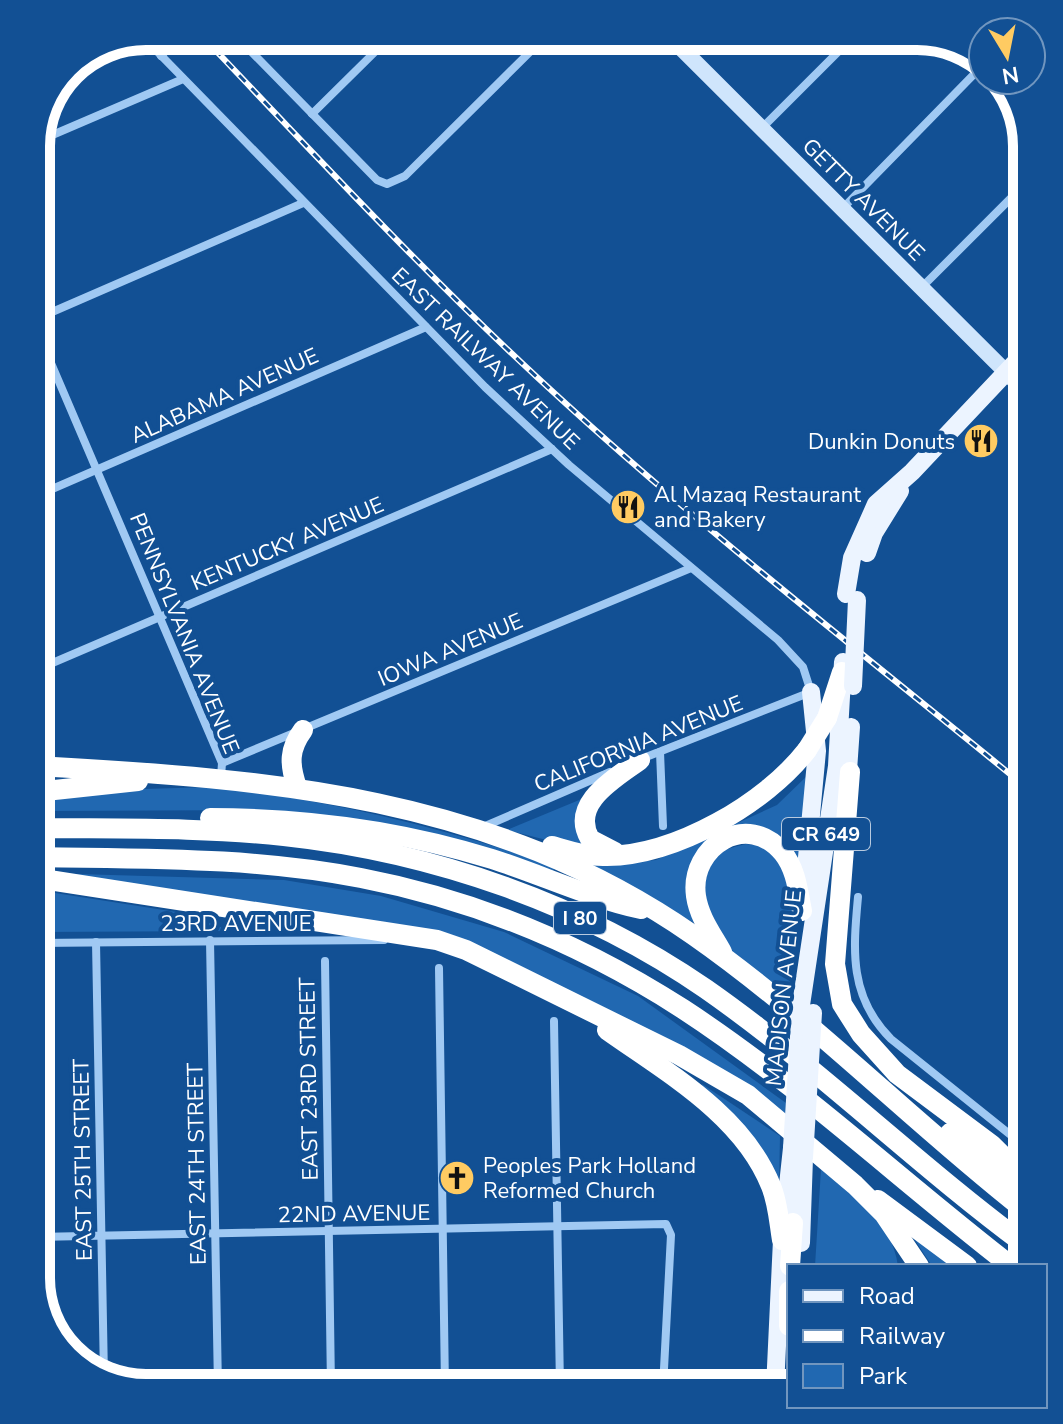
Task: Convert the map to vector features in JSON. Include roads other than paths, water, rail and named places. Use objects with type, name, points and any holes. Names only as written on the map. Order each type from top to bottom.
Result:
[{"type":"highway","points":[[501,837],[593,856],[631,854],[672,842],[743,808],[784,778],[827,718],[846,673]]},
{"type":"highway","points":[[297,787],[291,761],[292,746],[303,730]]},
{"type":"highway","points":[[631,854],[597,845],[588,836],[585,814],[599,791],[640,760]]},
{"type":"highway","points":[[50,767],[198,775]]},
{"type":"highway","points":[[50,791],[222,770],[478,829],[583,870],[657,912],[726,959],[870,1077],[1013,1181]]},
{"type":"highway","points":[[850,772],[835,964],[842,1004],[861,1034],[897,1074],[992,1145],[1013,1166]]},
{"type":"highway","points":[[50,818],[275,818],[354,827],[432,842],[607,901],[657,912]]},
{"type":"highway","name":"I 80","points":[[50,828],[213,831],[318,840],[419,860],[551,906],[645,951],[732,1008],[1013,1235]]},
{"type":"highway","points":[[726,959],[702,916],[695,890],[703,858],[720,840],[750,834],[771,842],[790,864],[802,911]]},
{"type":"highway","name":"I 80","points":[[50,857],[298,867],[430,894],[529,928],[623,973],[715,1031],[1008,1264]]},
{"type":"highway","points":[[50,880],[437,940],[679,1055],[748,1095],[855,1185],[964,1264]]},
{"type":"highway","points":[[558,995],[691,1090],[727,1122],[762,1166],[774,1194],[782,1240]]},
{"type":"highway","points":[[870,1077],[892,1101],[1013,1200]]},
{"type":"highway","points":[[855,1185],[884,1214],[918,1264]]},
{"type":"highway","points":[[786,1205],[793,1224],[790,1264]]},
{"type":"highway","points":[[802,1230],[802,1264]]},
{"type":"highway","points":[[898,1236],[902,1264]]},
{"type":"main road","name":"MADISON AVENUE","points":[[802,1230],[798,1153],[807,1009],[837,766],[852,597],[852,558],[864,524],[876,504],[912,472],[1013,364]]},
{"type":"main road","name":"MADISON AVENUE","points":[[807,1009],[850,772],[846,673]]},
{"type":"main road","points":[[807,1009],[802,911],[817,751],[811,692]]},
{"type":"main road","name":"MADISON AVENUE","points":[[776,1374],[782,1240],[798,1153]]},
{"type":"street","name":"EAST RAILWAY AVENUE","points":[[155,50],[426,327],[552,449],[797,657],[811,692]]},
{"type":"street","points":[[161,56],[167,50]]},
{"type":"street","points":[[250,50],[383,183],[398,181],[418,164],[532,50]]},
{"type":"street","points":[[312,114],[377,50]]},
{"type":"street","points":[[762,128],[840,50]]},
{"type":"street","name":"GETTY AVENUE","points":[[685,51],[1013,380]]},
{"type":"street","points":[[51,136],[183,79]]},
{"type":"street","points":[[842,209],[967,81]]},
{"type":"street","points":[[921,288],[1013,196]]},
{"type":"street","points":[[50,313],[303,203]]},
{"type":"street","name":"ALABAMA AVENUE","points":[[50,490],[426,327]]},
{"type":"street","name":"PENNSYLVANIA AVENUE","points":[[50,360],[222,770]]},
{"type":"street","name":"KENTUCKY AVENUE","points":[[50,664],[552,449]]},
{"type":"street","name":"IOWA AVENUE","points":[[222,770],[303,730],[691,568]]},
{"type":"street","name":"CALIFORNIA AVENUE","points":[[478,829],[811,692]]},
{"type":"street","points":[[660,752],[663,826]]},
{"type":"street","points":[[858,897],[854,962],[862,998],[875,1022],[891,1039],[1013,1137]]},
{"type":"street","name":"EAST 24TH STREET","points":[[210,940],[218,1374]]},
{"type":"street","name":"23RD AVENUE","points":[[50,943],[437,940]]},
{"type":"street","name":"EAST 25TH STREET","points":[[96,942],[104,1364]]},
{"type":"street","name":"EAST 23RD STREET","points":[[325,961],[331,1374]]},
{"type":"street","points":[[439,968],[445,1374]]},
{"type":"street","points":[[554,1021],[560,1374]]},
{"type":"street","name":"22ND AVENUE","points":[[50,1237],[666,1224],[670,1229],[664,1374]]},
{"type":"railway","points":[[215,50],[424,268],[563,401],[734,549],[1013,777]]},
{"type":"place","name":"Dunkin Donuts","points":[[981,441]]},
{"type":"place","name":"Al Mazaq Restaurant and Bakery","points":[[628,507]]},
{"type":"place","name":"Peoples Park Holland Reformed Church","points":[[457,1178]]}]
